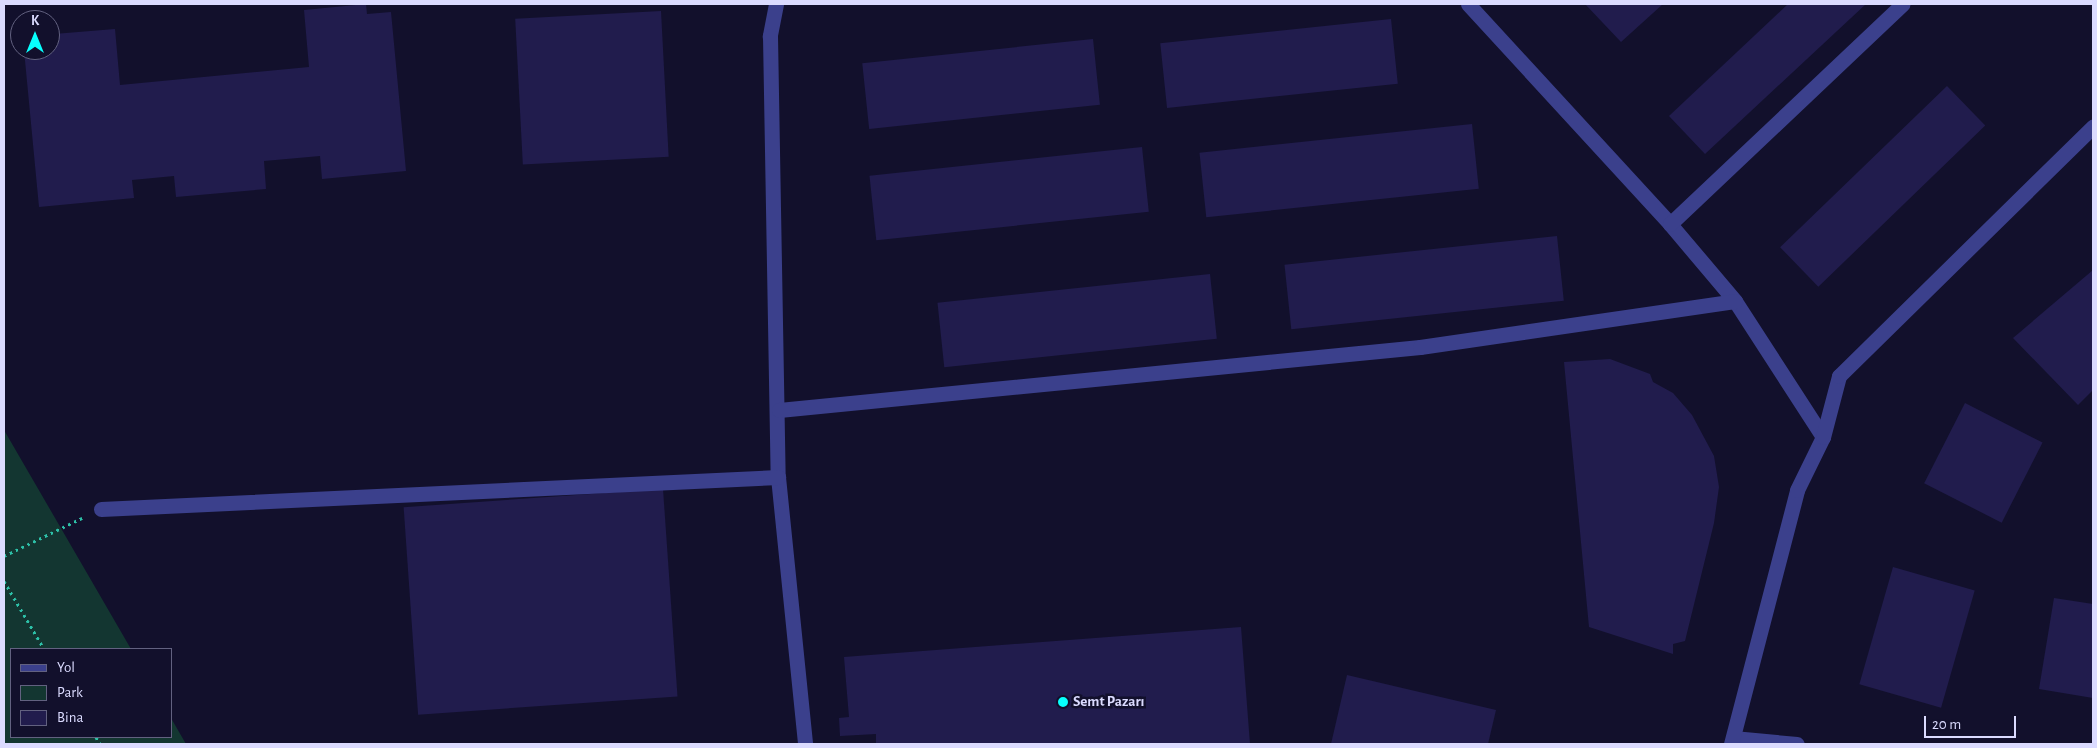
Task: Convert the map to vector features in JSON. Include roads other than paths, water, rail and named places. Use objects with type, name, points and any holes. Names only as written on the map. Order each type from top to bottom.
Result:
[{"type":"street","points":[[776,4],[770,36],[779,410],[778,477],[805,744]]},
{"type":"street","points":[[1670,224],[1903,4]]},
{"type":"street","points":[[1474,6],[1670,224],[1735,301],[1823,437]]},
{"type":"street","points":[[1797,744],[1732,741],[1797,490],[1823,437],[1839,376],[2093,126]]},
{"type":"street","points":[[779,410],[1420,347],[1735,301]]},
{"type":"street","points":[[101,509],[778,477]]},
{"type":"place","name":"Semt Pazarı","points":[[1063,702]]}]
